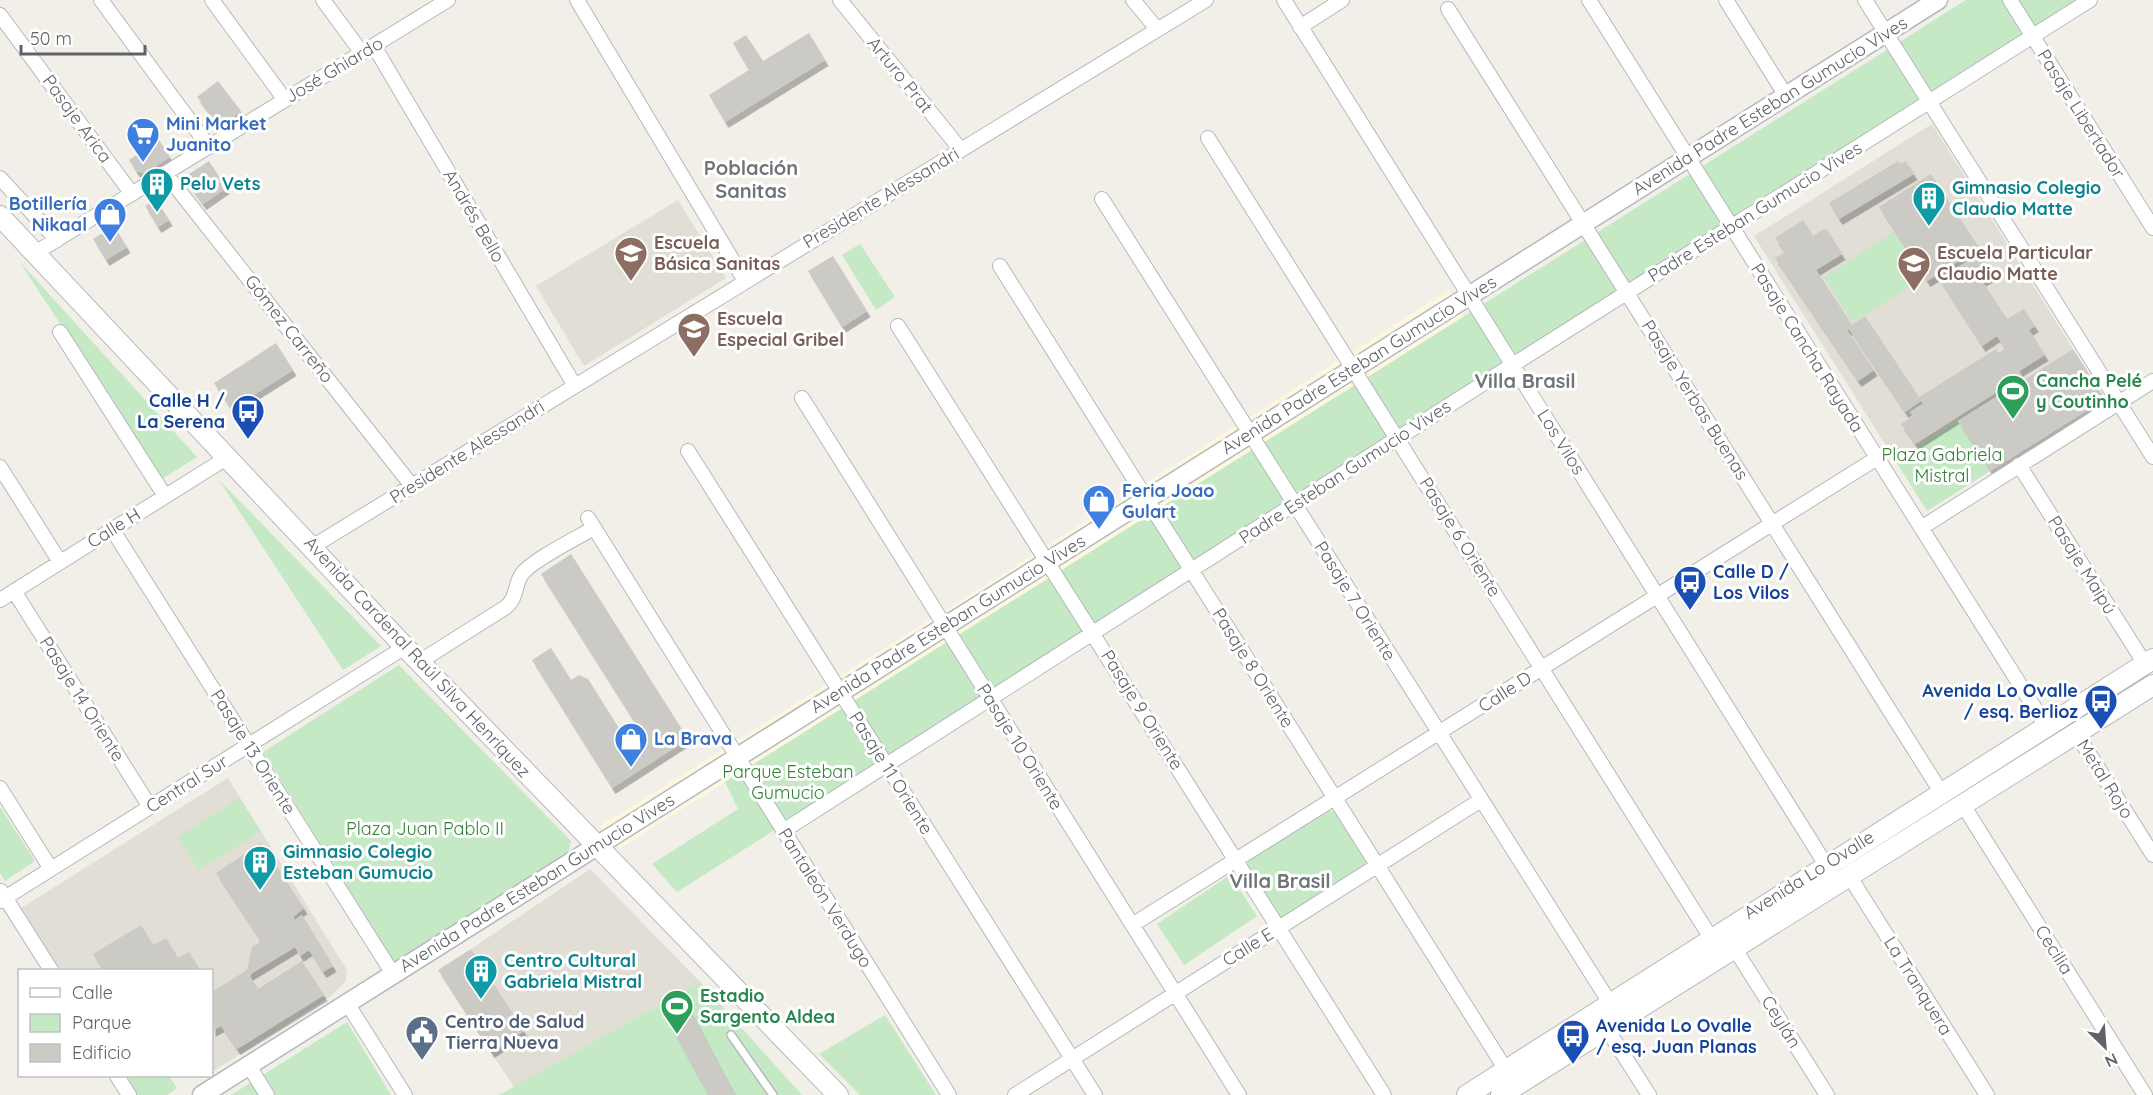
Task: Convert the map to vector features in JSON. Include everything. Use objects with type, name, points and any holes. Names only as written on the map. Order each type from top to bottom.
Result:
[{"type":"main road","name":"Avenida Cardenal Raúl Silva Henríquez","points":[[3,224],[35,253],[419,662],[838,1095]]},
{"type":"main road","name":"Avenida Lo Ovalle","points":[[1467,1095],[1826,864],[2149,661]]},
{"type":"main road","name":"Avenida Lo Ovalle","points":[[1501,1095],[2153,685]]},
{"type":"street","points":[[101,0],[209,147]]},
{"type":"street","points":[[212,0],[285,100]]},
{"type":"street","name":"Andrés Bello","points":[[323,0],[368,50],[575,386]]},
{"type":"street","points":[[577,0],[745,281]]},
{"type":"street","name":"Arturo Prat","points":[[840,0],[961,150]]},
{"type":"street","points":[[1133,0],[1157,29]]},
{"type":"street","name":"Presidente Alessandri","points":[[312,547],[1206,0]]},
{"type":"street","name":"Los Vilos","points":[[1284,0],[1826,864],[1844,880]]},
{"type":"street","points":[[1300,27],[1342,0]]},
{"type":"street","name":"Pasaje Cancha Rayada","points":[[1589,0],[2046,726]]},
{"type":"street","points":[[1726,0],[1786,96]]},
{"type":"street","points":[[1864,0],[2153,457]]},
{"type":"street","name":"Avenida Padre Esteban Gumucio Vives","points":[[202,1095],[1938,0]]},
{"type":"street","name":"Pasaje Libertador","points":[[2010,0],[2153,228]]},
{"type":"street","name":"Padre Esteban Gumucio Vives","points":[[783,831],[1512,365],[2091,0]]},
{"type":"street","name":"José Ghiardo","points":[[35,253],[368,50],[441,2]]},
{"type":"street","name":"Pasaje Yerbas Buenas","points":[[1448,9],[1941,792]]},
{"type":"street","name":"Pasaje Arica","points":[[0,15],[132,194]]},
{"type":"street","name":"Pasaje 6 Oriente","points":[[1208,138],[1711,938]]},
{"type":"street","name":"Gómez Carreño","points":[[165,173],[412,486]]},
{"type":"street","points":[[0,178],[57,240]]},
{"type":"street","name":"Pasaje 7 Oriente","points":[[1102,199],[1610,1003]]},
{"type":"street","name":"Pasaje 8 Oriente","points":[[1000,266],[1506,1070]]},
{"type":"street","name":"Pasaje 9 Oriente","points":[[898,326],[1384,1095]]},
{"type":"street","points":[[60,332],[165,496]]},
{"type":"street","points":[[1921,528],[2153,381]]},
{"type":"street","name":"Pasaje 10 Oriente","points":[[802,398],[1239,1095]]},
{"type":"street","name":"Pasaje 11 Oriente","points":[[688,451],[1095,1095]]},
{"type":"street","name":"Calle H","points":[[0,600],[228,457]]},
{"type":"street","name":"Calle D","points":[[1132,925],[1439,734],[1657,594],[1672,589],[1877,458]]},
{"type":"street","name":"Pasaje Maipú","points":[[2019,465],[2149,661]]},
{"type":"street","points":[[0,466],[60,562]]},
{"type":"street","name":"Pantaleón Verdugo","points":[[419,662],[506,607],[515,598],[519,579],[527,569],[591,523],[949,1095]]},
{"type":"street","name":"Pasaje 13 Oriente","points":[[112,529],[393,974]]},
{"type":"street","name":"Pasaje 14 Oriente","points":[[14,591],[150,807]]},
{"type":"street","name":"Central Sur","points":[[2,896],[51,869],[405,647]]},
{"type":"street","name":"Metal Rojo","points":[[2076,733],[2153,855]]},
{"type":"street","points":[[0,788],[51,869]]},
{"type":"street","name":"Calle E","points":[[1015,1095],[1481,800]]},
{"type":"street","name":"Cecilia","points":[[1963,805],[2145,1095]]},
{"type":"street","name":"La Tranquera","points":[[1844,880],[1987,1095]]},
{"type":"street","points":[[2,896],[50,969]]},
{"type":"street","name":"Ceylán","points":[[1735,949],[1827,1095]]},
{"type":"street","points":[[347,1003],[405,1095]]},
{"type":"street","points":[[1607,1029],[1649,1095]]},
{"type":"street","points":[[249,1066],[267,1095]]},
{"type":"street","points":[[118,1077],[129,1095]]},
{"type":"lane","points":[[731,1035],[773,1095]]},
{"type":"shaded area","name":"Escuela Particular Claudio Matte","points":[[1932,124],[2073,349],[1895,460],[1754,236]]},
{"type":"shaded area","name":"Escuela Básica Sanitas","points":[[678,200],[726,278],[584,366],[536,286]]},
{"type":"shaded area","name":"Feria Joao Gulart","points":[[1449,290],[1464,317],[1319,409],[619,849],[600,826],[992,581]]},
{"type":"shaded area","points":[[228,778],[347,970],[346,981],[330,997],[213,1071],[213,969],[56,969],[18,910]]},
{"type":"shaded area","points":[[590,869],[700,982],[514,1087],[491,1052],[524,1031],[471,949]]},
{"type":"green space","name":"Parque Esteban Gumucio","points":[[1966,0],[2083,0],[677,892],[652,864],[738,809],[725,782]]},
{"type":"green space","points":[[1894,232],[1923,278],[1853,323],[1824,277]]},
{"type":"green space","points":[[860,244],[895,297],[876,310],[842,255]]},
{"type":"green space","points":[[19,261],[197,457],[162,479]]},
{"type":"green space","name":"Plaza Gabriela Mistral","points":[[1958,421],[1990,471],[1927,511],[1895,460]]},
{"type":"green space","points":[[219,480],[381,646],[343,670]]},
{"type":"green space","name":"Plaza Juan Pablo II","points":[[399,665],[571,841],[568,854],[401,963],[393,960],[263,752]]},
{"type":"green space","points":[[239,798],[261,831],[199,870],[178,837]]},
{"type":"green space","points":[[0,807],[35,861],[5,881],[0,873]]},
{"type":"green space","points":[[1329,811],[1335,811],[1366,859],[1366,867],[1287,919],[1279,917],[1247,867],[1249,860]]},
{"type":"green space","points":[[1230,875],[1257,916],[1184,965],[1157,924]]},
{"type":"green space","name":"Estadio Sargento Aldea","points":[[700,982],[802,1095],[499,1095]]},
{"type":"green space","points":[[885,1015],[936,1095],[860,1095],[819,1054]]},
{"type":"green space","points":[[347,1022],[391,1095],[231,1095]]},
{"type":"green space","points":[[124,1077],[170,1077],[177,1088],[167,1095],[136,1095]]},
{"type":"building","points":[[809,33],[825,60],[725,122],[709,95],[749,70],[733,43],[746,35],[763,61]]},
{"type":"building","points":[[218,81],[241,111],[220,127],[197,97]]},
{"type":"building","points":[[159,140],[170,157],[145,173],[136,171],[129,160]]},
{"type":"building","points":[[209,161],[226,188],[203,204],[189,185],[189,174]]},
{"type":"building","points":[[1898,161],[1900,164],[1906,161],[1914,174],[1839,219],[1829,203]]},
{"type":"building","name":"Gimnasio Colegio Claudio Matte","points":[[1931,174],[1979,248],[1927,281],[1879,207]]},
{"type":"building","name":"Pelu Vets","points":[[156,199],[169,220],[158,227],[145,206]]},
{"type":"building","points":[[1803,220],[1813,236],[1826,228],[1842,254],[1816,270],[1852,325],[1865,316],[1919,397],[1996,349],[1998,353],[2005,349],[1997,336],[1982,346],[1939,279],[1979,254],[1992,275],[1982,281],[2007,319],[2024,309],[2035,326],[2029,330],[2045,355],[2019,371],[2022,376],[1915,444],[1901,424],[1913,416],[1910,412],[1924,403],[1922,400],[1905,412],[1849,329],[1847,330],[1874,370],[1858,381],[1775,258],[1785,252],[1775,238]]},
{"type":"building","name":"Botillería Nikaal","points":[[114,226],[127,247],[106,260],[93,239]]},
{"type":"building","points":[[833,256],[867,311],[842,327],[808,271]]},
{"type":"building","points":[[276,343],[293,370],[231,409],[214,383]]},
{"type":"building","points":[[2073,349],[2105,399],[1990,471],[1958,421]]},
{"type":"building","points":[[571,554],[688,739],[612,788],[532,660],[551,648],[571,680],[579,675],[588,679],[623,735],[637,726],[541,574]]},
{"type":"building","points":[[261,843],[304,908],[293,917],[295,920],[302,915],[333,966],[323,972],[309,950],[300,956],[295,947],[249,975],[258,989],[302,961],[324,995],[237,1049],[221,1026],[213,1030],[213,991],[247,970],[252,947],[259,943],[259,938],[216,873]]},
{"type":"building","points":[[141,925],[153,945],[166,938],[178,958],[189,952],[199,969],[102,969],[93,954]]},
{"type":"building","name":"Centro Cultural Gabriela Mistral","points":[[471,949],[524,1031],[491,1052],[438,970]]},
{"type":"building","points":[[688,1006],[735,1095],[708,1095],[666,1018]]},
{"type":"place","name":"Mini Market Juanito","points":[[143,163]]},
{"type":"place","name":"Pelu Vets","points":[[157,213]]},
{"type":"place","name":"Gimnasio Colegio Claudio Matte","points":[[1929,227]]},
{"type":"place","name":"Botillería Nikaal","points":[[110,243]]},
{"type":"place","name":"Escuela Básica Sanitas","points":[[631,282]]},
{"type":"place","name":"Escuela Particular Claudio Matte","points":[[1914,292]]},
{"type":"place","name":"Escuela Especial Gribel","points":[[694,358]]},
{"type":"place","name":"Cancha Pelé y Coutinho","points":[[2013,420]]},
{"type":"place","name":"Calle H / La Serena","points":[[248,440]]},
{"type":"place","name":"Feria Joao Gulart","points":[[1099,530]]},
{"type":"place","name":"Calle D / Los Vilos","points":[[1690,611]]},
{"type":"place","name":"Avenida Lo Ovalle / esq. Berlioz","points":[[2101,730]]},
{"type":"place","name":"La Brava","points":[[631,768]]},
{"type":"place","name":"Gimnasio Colegio Esteban Gumucio","points":[[260,891]]},
{"type":"place","name":"Centro Cultural Gabriela Mistral","points":[[481,1000]]},
{"type":"place","name":"Estadio Sargento Aldea","points":[[677,1035]]},
{"type":"place","name":"Centro de Salud Tierra Nueva","points":[[422,1061]]},
{"type":"place","name":"Avenida Lo Ovalle / esq. Juan Planas","points":[[1573,1065]]},
{"type":"district","name":"Población Sanitas","points":[[751,180]]},
{"type":"district","name":"Villa Brasil","points":[[1525,381]]},
{"type":"district","name":"Villa Brasil","points":[[1280,881]]}]
